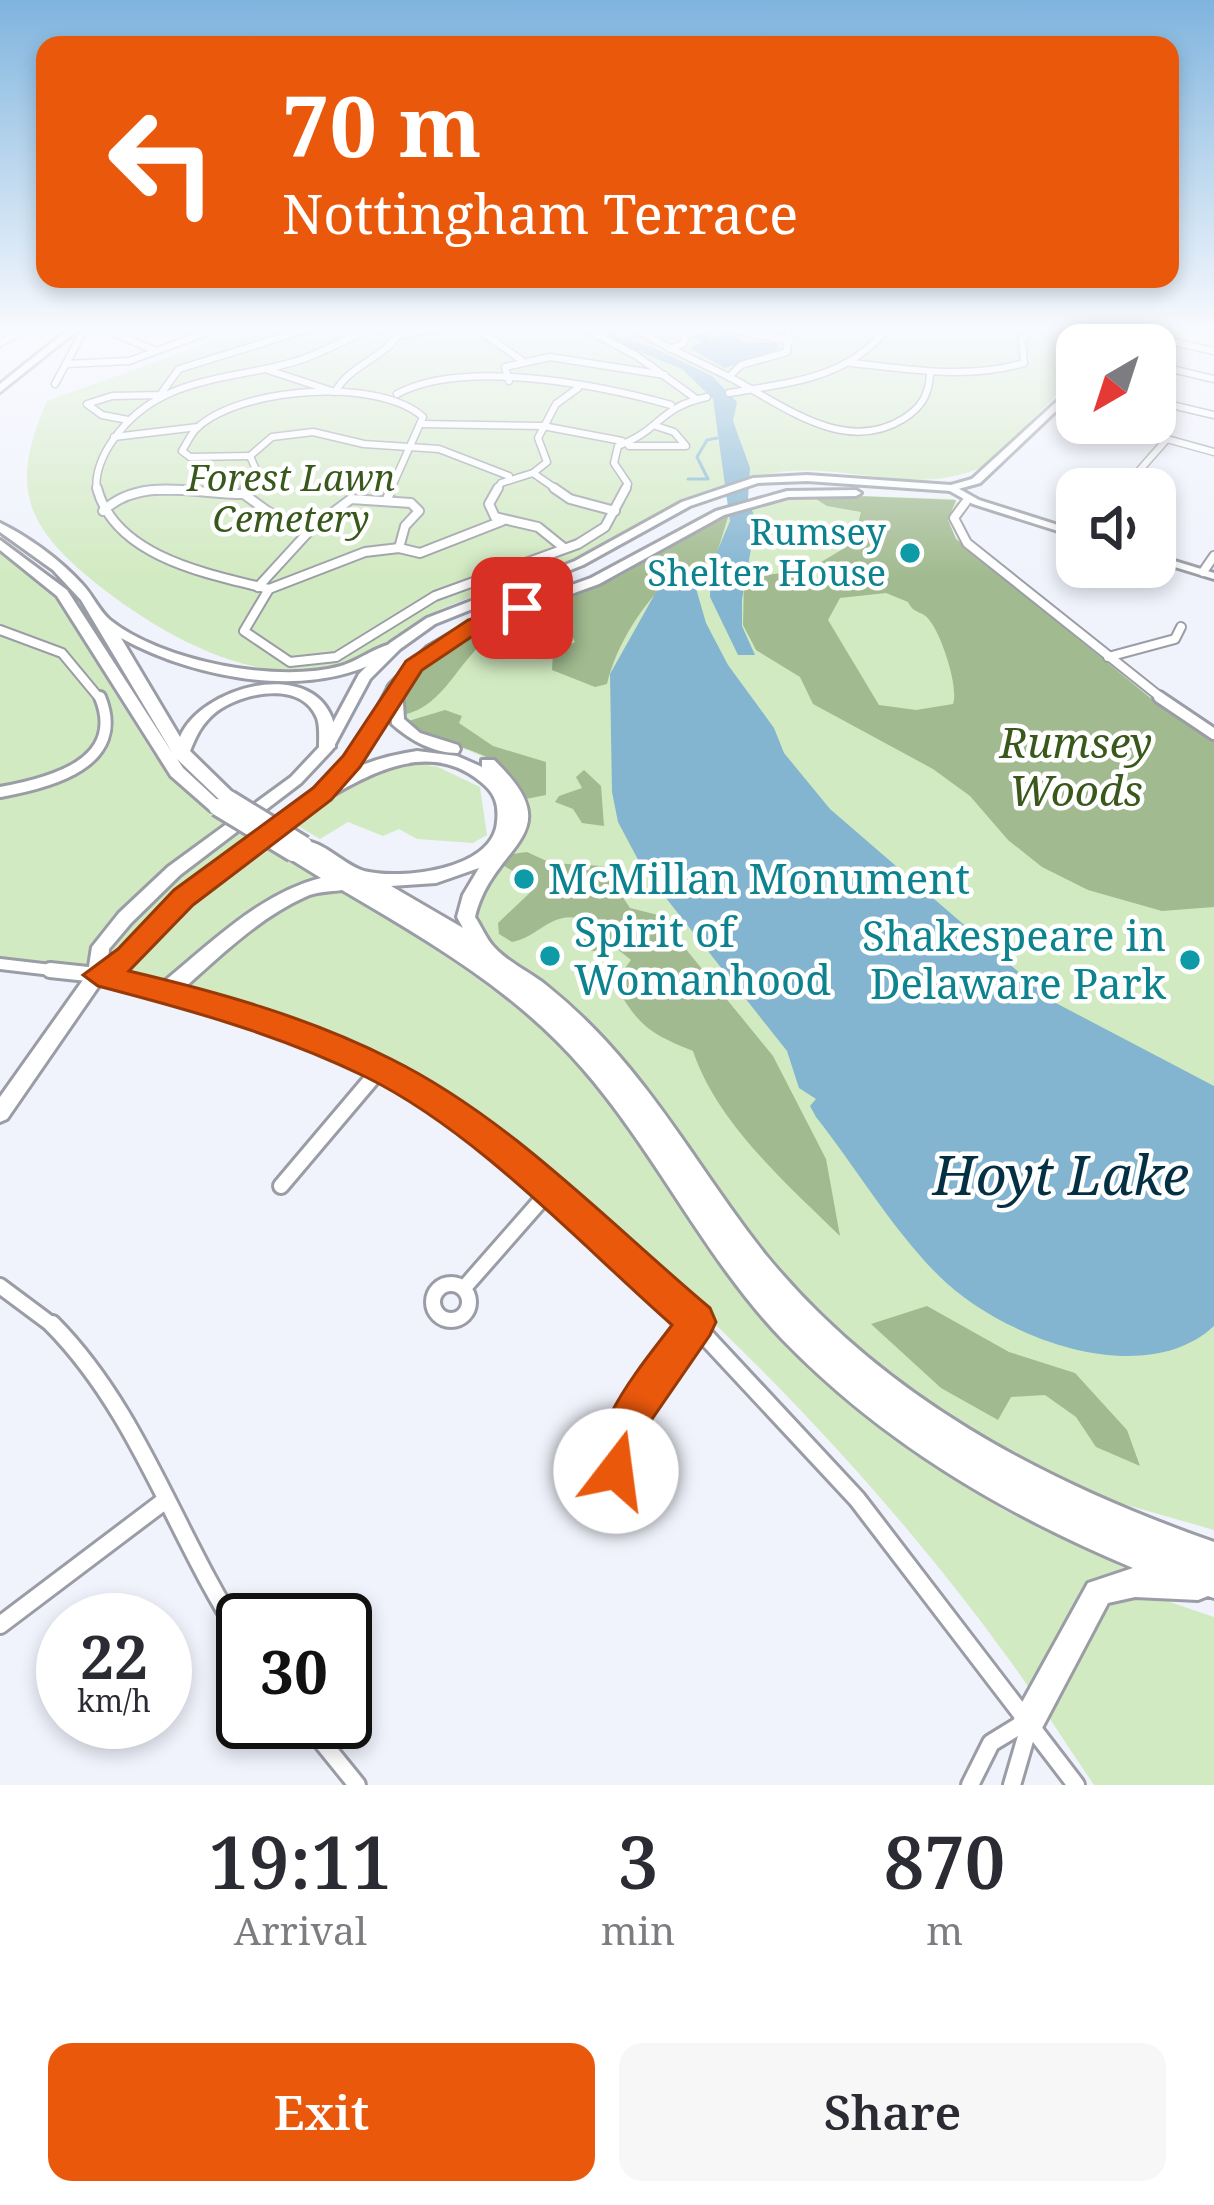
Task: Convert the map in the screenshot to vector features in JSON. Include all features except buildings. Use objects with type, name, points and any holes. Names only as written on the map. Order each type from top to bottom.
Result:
[{"type":"highway","points":[[0,527],[67,576],[95,611],[181,755],[223,803]]},
{"type":"highway","points":[[0,544],[62,593],[167,758],[223,803],[501,964],[544,994],[616,1065],[653,1110],[762,1269],[874,1379],[1021,1478],[1120,1524],[1214,1556]]},
{"type":"highway","points":[[95,611],[125,638],[163,654],[271,672],[331,673],[395,646]]},
{"type":"highway","points":[[395,687],[393,710],[404,728],[489,764],[518,796],[514,841],[477,880],[467,903],[471,932],[501,964]]},
{"type":"highway","points":[[181,755],[186,728],[206,708],[228,697],[266,689],[303,694],[322,707],[329,725],[327,747]]},
{"type":"highway","points":[[168,990],[280,902],[314,884],[346,877],[412,884],[459,872],[492,848],[501,835],[506,806],[488,778],[438,755],[397,757],[322,794]]},
{"type":"highway","points":[[280,902],[300,876],[298,849]]},
{"type":"highway","points":[[346,877],[495,977],[561,1030],[615,1089],[765,1302],[890,1418],[969,1473],[1041,1513],[1214,1584]]},
{"type":"highway","points":[[1030,1719],[1098,1593],[1116,1583],[1214,1584]]},
{"type":"main road","points":[[0,1113],[98,975],[128,957],[184,898],[322,794],[370,736],[395,687],[453,636],[595,581],[720,513],[757,500],[819,491],[919,496],[984,477],[1051,411]]},
{"type":"main road","points":[[98,975],[100,947],[142,902],[174,871],[284,790],[327,747],[356,688],[395,646],[455,609],[580,563],[671,511],[757,480],[807,478],[951,488]]},
{"type":"street","points":[[97,411],[128,420]]},
{"type":"street","points":[[139,411],[114,437],[99,464],[95,487],[103,511],[145,546],[199,572],[264,588],[365,552],[399,548],[419,553],[502,521],[538,527],[564,548]]},
{"type":"street","points":[[114,437],[199,427],[238,411]]},
{"type":"street","points":[[387,499],[404,470],[409,444],[421,424],[420,411]]},
{"type":"street","points":[[199,427],[184,455],[250,456],[272,438],[311,430],[355,442],[409,444],[470,458],[509,476],[533,473],[547,462],[538,447],[552,411]]},
{"type":"street","points":[[399,548],[405,526],[419,511],[411,502],[351,499],[312,528],[264,588],[244,632],[275,656],[302,664],[329,661],[411,607],[606,527],[628,484],[614,464],[623,443],[648,435],[666,411]]},
{"type":"street","points":[[791,411],[820,427],[877,432],[913,411]]},
{"type":"street","points":[[421,424],[479,429],[543,426],[672,450],[686,446],[674,432],[656,426]]},
{"type":"street","points":[[1176,441],[1214,452]]},
{"type":"street","points":[[1141,468],[1163,444]]},
{"type":"street","points":[[245,494],[257,472],[250,456]]},
{"type":"street","points":[[533,473],[569,499],[615,512]]},
{"type":"street","points":[[502,521],[489,504],[509,476]]},
{"type":"street","points":[[951,488],[968,500],[1056,527]]},
{"type":"street","points":[[103,511],[114,500],[138,492],[245,494],[270,513],[312,528]]},
{"type":"street","points":[[968,500],[954,518],[961,537],[1108,657],[1214,734]]},
{"type":"street","points":[[1176,564],[1209,574],[1214,556]]},
{"type":"street","points":[[1108,657],[1175,639],[1180,627]]},
{"type":"street","points":[[0,630],[65,655],[100,698],[112,723],[111,732],[81,766],[54,780],[0,792]]},
{"type":"street","points":[[0,964],[98,975],[168,990],[283,1025],[380,1069],[464,1121],[550,1190],[697,1322],[862,1500],[974,1639],[1076,1785]]},
{"type":"street","points":[[281,1186],[380,1069]]},
{"type":"street","points":[[464,1288],[550,1190]]},
{"type":"street","points":[[0,1286],[52,1323],[99,1375],[216,1599]]},
{"type":"street","points":[[616,1471],[630,1416],[697,1322]]},
{"type":"street","points":[[0,1625],[163,1502]]},
{"type":"street","points":[[970,1785],[991,1743],[1030,1719]]},
{"type":"street","points":[[1012,1785],[1030,1719]]},
{"type":"street","points":[[328,1749],[357,1785]]},
{"type":"green space","name":"Forest Lawn Cemetery","points":[[43,411],[1040,411],[987,465],[962,474],[913,480],[790,471],[707,492],[573,560],[436,611],[356,661],[309,672],[240,663],[205,650],[141,616],[86,575],[47,536],[36,516],[29,497],[29,453]]},
{"type":"green space","points":[[808,494],[954,499],[959,504],[948,520],[957,539],[1160,705],[1214,739],[1214,1530],[1120,1503],[1046,1473],[958,1425],[893,1379],[781,1273],[639,1078],[607,1043],[485,943],[470,909],[526,813],[520,792],[494,763],[401,722],[402,693],[408,685],[476,634],[604,581],[727,517]]},
{"type":"green space","name":"Rumsey Woods","points":[[808,494],[956,500],[948,520],[956,539],[1159,705],[1214,739],[1214,907],[1162,911],[1088,890],[1042,867],[1008,840],[970,796],[933,769],[813,704],[800,677],[756,650],[743,625],[744,579],[811,568],[853,543],[861,512],[827,506]],"holes":[[[886,593],[908,602],[940,638],[952,675],[953,704],[916,710],[879,705],[828,620],[840,598]]]},
{"type":"green space","points":[[729,514],[716,556],[693,577],[674,575],[642,611],[624,639],[607,684],[595,687],[552,670],[553,653],[575,642],[569,630],[511,628],[481,645],[430,702],[403,715],[409,689],[427,666],[455,646],[614,579]]},
{"type":"green space","points":[[0,551],[57,600],[153,754],[179,786],[460,966],[541,1026],[605,1093],[714,1255],[771,1326],[883,1429],[1002,1509],[1128,1570],[1167,1601],[1214,1617],[1214,1785],[1094,1785],[963,1598],[817,1428],[712,1321],[602,1220],[470,1112],[383,1059],[291,1020],[148,981],[0,960]]},
{"type":"green space","points":[[445,710],[462,716],[459,723],[493,746],[546,762],[546,795],[526,799],[501,766],[405,722]]},
{"type":"green space","points":[[410,762],[438,767],[480,787],[487,835],[473,843],[417,839],[399,829],[383,836],[348,822],[320,839],[298,826],[353,784]]},
{"type":"green space","points":[[584,770],[601,786],[604,826],[582,823],[573,809],[555,802],[582,788],[576,777]]},
{"type":"green space","points":[[527,852],[551,863],[602,866],[630,908],[658,915],[773,1056],[826,1159],[840,1236],[736,1127],[718,1103],[693,1051],[655,1033],[630,1009],[614,983],[631,960],[606,940],[595,951],[583,950],[577,918],[559,919],[512,942],[499,934],[498,923],[537,886],[501,864],[512,854]]},
{"type":"green space","points":[[927,1306],[1009,1352],[1075,1373],[1127,1430],[1140,1466],[1096,1447],[1076,1417],[1045,1395],[1011,1397],[998,1420],[941,1388],[871,1324]]},
{"type":"water","points":[[715,411],[735,411],[733,421],[750,468],[748,499],[756,521],[742,626],[755,655],[738,655],[710,597],[711,566],[730,521]]},
{"type":"water","name":"Hoyt Lake","points":[[675,575],[693,578],[706,623],[728,665],[774,728],[784,753],[830,809],[1052,1001],[1214,1086],[1214,1326],[1184,1345],[1150,1355],[1112,1355],[1073,1349],[998,1319],[965,1298],[922,1258],[816,1117],[810,1106],[816,1099],[799,1088],[787,1051],[643,869],[618,822],[612,792],[610,674],[656,592]]},
{"type":"waterway","points":[[688,479],[708,479],[697,457],[707,440],[717,438]]},
{"type":"place","name":"Rumsey Shelter House","points":[[910,553]]},
{"type":"place","name":"McMillan Monument","points":[[524,879]]},
{"type":"place","name":"Spirit of Womanhood","points":[[550,956]]},
{"type":"place","name":"Shakespeare in Delaware Park","points":[[1190,960]]},
{"type":"route","points":[[522,608],[476,624],[432,650],[395,687],[370,736],[322,794],[164,914],[128,957],[98,975],[240,1010],[380,1069],[464,1121],[550,1190],[697,1322],[630,1416],[616,1471]]}]
